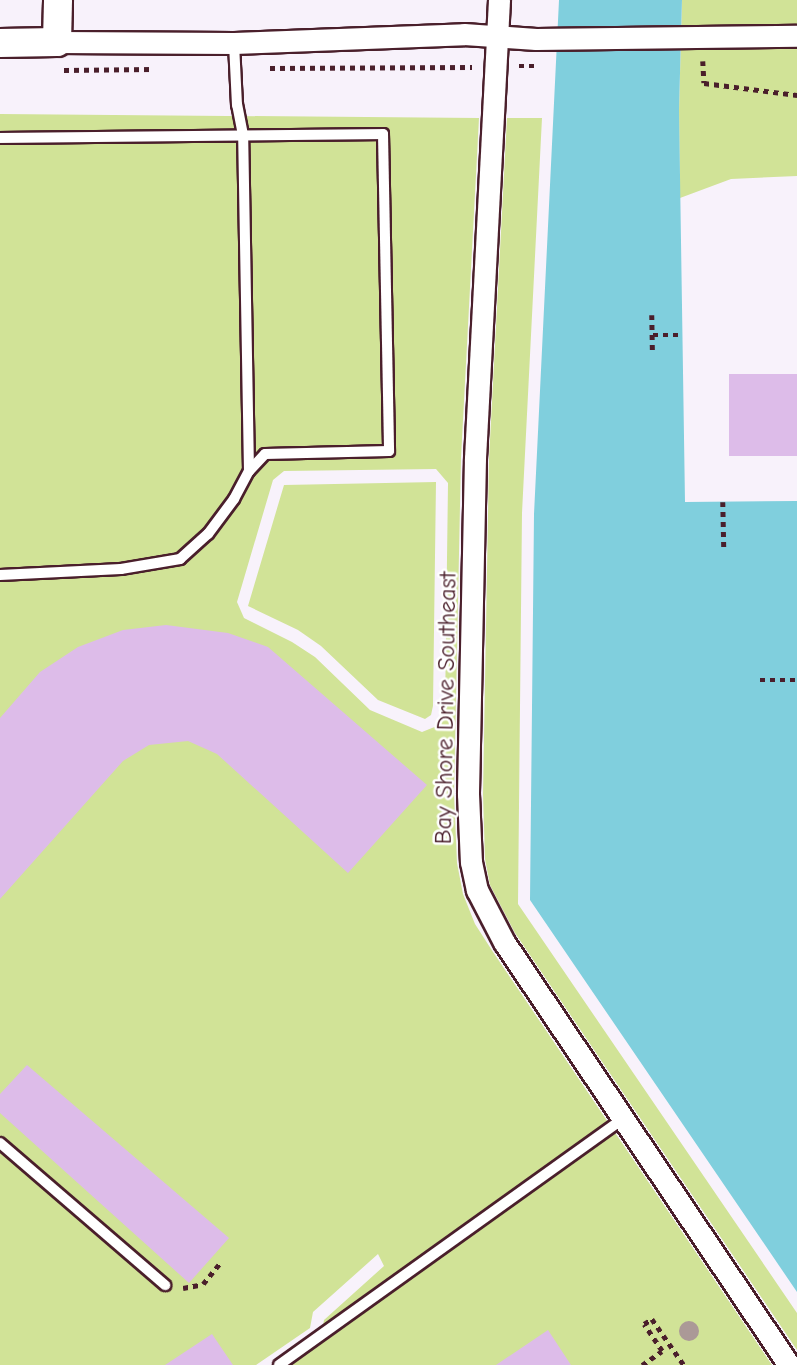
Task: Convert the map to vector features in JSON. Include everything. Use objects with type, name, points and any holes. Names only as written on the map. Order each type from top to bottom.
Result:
[{"type":"street","points":[[57,42],[58,0]]},
{"type":"street","name":"Bay Shore Drive Southeast","points":[[499,0],[475,458],[468,794],[471,862],[477,890],[488,917],[789,1365]]},
{"type":"street","points":[[0,43],[234,43],[464,34],[526,38],[797,36]]},
{"type":"lane","points":[[234,43],[237,105],[243,135],[248,471]]},
{"type":"lane","points":[[0,138],[383,134],[389,437],[389,451],[265,454],[248,471],[234,499],[208,534],[180,559],[121,569],[0,575]]},
{"type":"lane","points":[[279,1365],[623,1119]]},
{"type":"lane","points":[[0,1143],[165,1284]]},
{"type":"path","points":[[515,79],[526,38]]},
{"type":"path","points":[[703,61],[705,83],[797,95]]},
{"type":"path","points":[[652,315],[653,354]]},
{"type":"path","points":[[653,335],[683,335]]},
{"type":"path","points":[[723,502],[723,549]]},
{"type":"path","points":[[760,680],[797,680]]},
{"type":"path","points":[[165,1284],[182,1288],[203,1284],[219,1264]]},
{"type":"path","points":[[642,1365],[662,1352],[644,1324],[652,1319],[684,1365]]},
{"type":"green space","points":[[682,0],[797,0],[797,176],[731,179],[680,198]]},
{"type":"green space","points":[[0,114],[479,118],[461,458],[454,794],[457,863],[463,894],[475,924],[493,952],[772,1365],[279,1365],[322,1331],[324,1320],[384,1266],[378,1254],[313,1312],[310,1328],[256,1365],[0,1365]],"holes":[[[436,469],[448,483],[445,710],[437,726],[422,732],[370,710],[315,657],[244,618],[237,602],[273,480],[284,471]]]},
{"type":"green space","points":[[507,118],[542,118],[522,513],[518,904],[797,1313],[797,1350],[515,933],[490,885],[485,859],[483,794],[489,459]]},
{"type":"green space","points":[[436,482],[433,706],[431,715],[425,719],[378,700],[321,646],[298,630],[248,606],[284,485]]},
{"type":"water","points":[[559,0],[682,0],[679,110],[685,502],[797,501],[797,1292],[530,900],[534,514]]},
{"type":"building","points":[[729,374],[797,374],[797,456],[729,456]]},
{"type":"building","points":[[166,625],[228,633],[268,647],[427,785],[348,873],[217,754],[188,741],[149,745],[123,761],[0,899],[0,718],[40,672],[78,647],[123,630]]},
{"type":"building","points":[[27,1065],[229,1238],[189,1283],[0,1113],[0,1094]]},
{"type":"building","points":[[548,1330],[571,1365],[496,1365]]},
{"type":"building","points":[[212,1334],[233,1365],[165,1365]]}]
